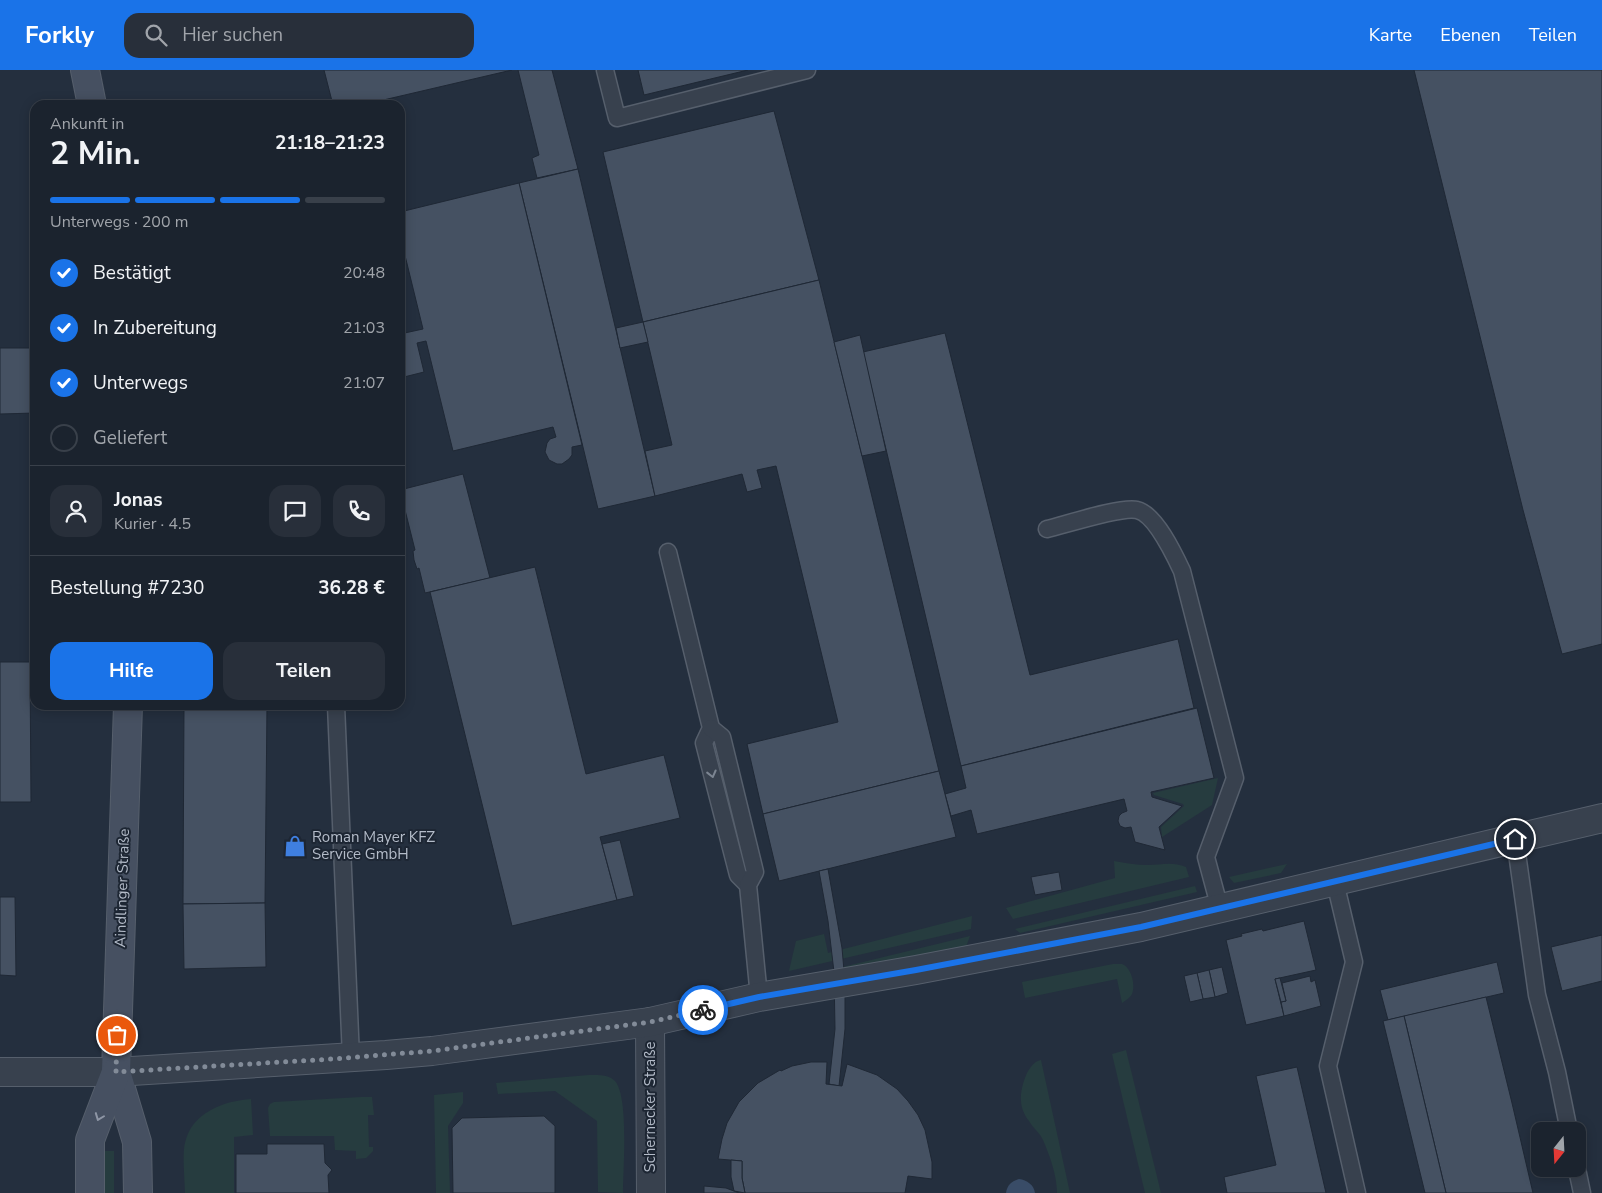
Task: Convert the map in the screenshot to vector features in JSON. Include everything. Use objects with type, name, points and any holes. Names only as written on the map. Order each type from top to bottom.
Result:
[{"type":"main road","points":[[85,70],[91,100]]},
{"type":"main road","name":"Aindlinger Straße","points":[[116,1072],[128,710]]},
{"type":"main road","points":[[90,1193],[90,1140],[116,1072]]},
{"type":"main road","points":[[116,1072],[137,1142],[138,1193]]},
{"type":"street","points":[[0,1072],[116,1072],[351,1058],[432,1051],[650,1022],[759,997],[916,970],[1141,927],[1602,818]]},
{"type":"street","name":"Schernecker Straße","points":[[650,1022],[651,1193]]},
{"type":"lane","points":[[605,70],[617,118],[806,70]]},
{"type":"lane","points":[[1047,529],[1118,510],[1137,509],[1148,516],[1155,524],[1182,571],[1235,778],[1206,857],[1220,909]]},
{"type":"lane","points":[[668,552],[711,728],[704,743],[738,875],[748,885],[759,997]]},
{"type":"lane","points":[[336,710],[351,1058]]},
{"type":"lane","points":[[1515,839],[1538,995],[1567,1122]]},
{"type":"lane","points":[[1334,882],[1354,962],[1328,1066],[1358,1193]]},
{"type":"lane","points":[[1579,1178],[1582,1193]]},
{"type":"green space","points":[[1218,778],[1212,805],[1162,837],[1161,827],[1184,806],[1153,793]]},
{"type":"green space","points":[[1114,861],[1139,865],[1181,865],[1186,867],[1189,877],[1013,919],[1006,908],[1115,878]]},
{"type":"green space","points":[[1287,864],[1281,873],[1234,883],[1229,877]]},
{"type":"green space","points":[[1195,886],[1197,892],[1020,933],[1015,929]]},
{"type":"green space","points":[[972,916],[971,929],[789,971],[796,941],[824,934],[828,953]]},
{"type":"green space","points":[[970,936],[966,947],[789,980]]},
{"type":"green space","points":[[1113,964],[1125,966],[1130,972],[1133,981],[1132,994],[1122,1003],[1117,979],[1025,998],[1022,982]]},
{"type":"green space","points":[[1126,1050],[1161,1193],[1145,1193],[1112,1054]]},
{"type":"green space","points":[[1041,1060],[1070,1193],[1057,1193],[1051,1159],[1046,1146],[1042,1137],[1025,1115],[1021,1103],[1021,1091],[1027,1073],[1034,1063]]},
{"type":"green space","points":[[589,1075],[609,1077],[615,1081],[619,1089],[624,1117],[623,1193],[598,1192],[597,1121],[555,1091],[498,1094],[496,1083]]},
{"type":"green space","points":[[463,1092],[463,1103],[448,1126],[450,1193],[436,1193],[434,1095]]},
{"type":"green space","points":[[372,1097],[374,1115],[368,1115],[369,1147],[373,1147],[373,1151],[366,1158],[356,1159],[356,1151],[335,1150],[334,1136],[270,1136],[268,1108],[274,1102]]},
{"type":"green space","points":[[251,1099],[253,1135],[234,1137],[234,1193],[185,1193],[184,1148],[194,1123],[210,1110],[230,1102]]},
{"type":"green space","points":[[105,1151],[114,1151],[114,1193],[104,1193]]},
{"type":"water","points":[[1019,1179],[1030,1183],[1035,1193],[1006,1193],[1010,1184]]},
{"type":"building","points":[[324,70],[512,70],[383,100],[332,100]]},
{"type":"building","points":[[518,70],[552,70],[578,169],[537,178],[532,158],[539,155]]},
{"type":"building","points":[[638,70],[748,70],[644,95]]},
{"type":"building","points":[[1414,70],[1602,70],[1602,644],[1562,654],[1523,510]]},
{"type":"building","points":[[774,111],[819,280],[643,322],[603,152]]},
{"type":"building","points":[[578,169],[655,496],[598,509],[519,183]]},
{"type":"building","points":[[519,183],[582,445],[572,447],[572,455],[562,464],[549,460],[545,452],[547,443],[550,439],[556,437],[553,427],[453,451],[426,341],[417,343],[424,372],[405,377],[405,333],[423,329],[405,255],[405,211]]},
{"type":"building","points":[[819,280],[939,771],[763,814],[747,744],[838,722],[776,466],[757,470],[762,488],[747,492],[742,474],[655,496],[645,451],[672,445],[643,322]]},
{"type":"building","points":[[643,322],[648,342],[620,348],[616,328]]},
{"type":"building","points":[[945,333],[1030,675],[1178,639],[1194,708],[961,766],[863,352]]},
{"type":"building","points":[[860,335],[886,451],[862,456],[834,342]]},
{"type":"building","points":[[0,348],[30,348],[30,413],[0,414]]},
{"type":"building","points":[[463,474],[490,578],[425,593],[419,568],[417,569],[414,560],[413,551],[415,550],[405,510],[405,489]]},
{"type":"building","points":[[535,567],[586,774],[664,755],[680,818],[600,837],[617,900],[512,926],[430,592]]},
{"type":"building","points":[[0,662],[30,662],[31,802],[0,802]]},
{"type":"building","points":[[1197,708],[1214,778],[1151,792],[1152,797],[1182,806],[1159,827],[1165,850],[1135,842],[1131,827],[1125,828],[1120,826],[1119,816],[1127,811],[1124,799],[977,834],[971,810],[951,816],[945,794],[966,788],[961,766]]},
{"type":"building","points":[[184,710],[267,710],[265,903],[183,904]]},
{"type":"building","points":[[939,771],[956,837],[779,881],[763,814]]},
{"type":"building","points":[[620,840],[634,896],[617,900],[602,844]]},
{"type":"building","points":[[828,869],[842,948],[845,982],[845,1029],[839,1086],[829,1084],[835,1029],[834,972],[828,921],[819,871]]},
{"type":"building","points":[[1059,872],[1062,890],[1035,895],[1031,877]]},
{"type":"building","points":[[0,897],[15,897],[16,976],[0,975]]},
{"type":"building","points":[[265,903],[266,967],[184,969],[183,904]]},
{"type":"building","points":[[1304,921],[1316,970],[1275,979],[1284,1016],[1246,1025],[1226,940],[1242,936],[1241,934],[1262,929],[1263,931]]},
{"type":"building","points":[[1602,935],[1602,981],[1562,991],[1551,947]]},
{"type":"building","points":[[1497,962],[1504,993],[1388,1020],[1380,990]]},
{"type":"building","points":[[1222,967],[1228,993],[1215,997],[1209,970]]},
{"type":"building","points":[[1209,970],[1215,997],[1203,999],[1197,973]]},
{"type":"building","points":[[1197,973],[1203,999],[1190,1002],[1184,976]]},
{"type":"building","points":[[1310,976],[1311,982],[1315,980],[1321,1006],[1284,1016],[1281,1002],[1286,1001],[1282,983]]},
{"type":"building","points":[[1280,978],[1286,1001],[1281,1002],[1275,979]]},
{"type":"building","points":[[1486,997],[1533,1193],[1446,1193],[1404,1016]]},
{"type":"building","points":[[1404,1016],[1446,1193],[1425,1193],[1383,1021]]},
{"type":"building","points":[[811,1062],[827,1062],[826,1084],[842,1086],[847,1064],[877,1075],[897,1089],[918,1115],[925,1130],[932,1162],[932,1179],[908,1176],[905,1193],[745,1193],[742,1178],[742,1161],[718,1159],[727,1123],[739,1102],[758,1083],[780,1070]]},
{"type":"building","points":[[1297,1067],[1326,1193],[1227,1193],[1224,1177],[1276,1165],[1256,1076]]},
{"type":"building","points":[[544,1116],[555,1126],[555,1193],[453,1193],[452,1128],[462,1118]]},
{"type":"building","points":[[267,1144],[324,1144],[325,1163],[332,1170],[328,1175],[329,1193],[236,1193],[236,1154],[267,1154]]},
{"type":"building","points":[[731,1160],[742,1161],[742,1178],[745,1193],[734,1191],[731,1177]]},
{"type":"building","points":[[704,1186],[726,1188],[739,1193],[704,1193]]},
{"type":"way so far","points":[[117,1035],[116,1072],[432,1051],[650,1022],[703,1010]]},
{"type":"place","name":"Roman Mayer KFZ Service GmbH","points":[[295,846]]},
{"type":"route","points":[[703,1010],[759,997],[916,970],[1141,927],[1515,839]]}]
